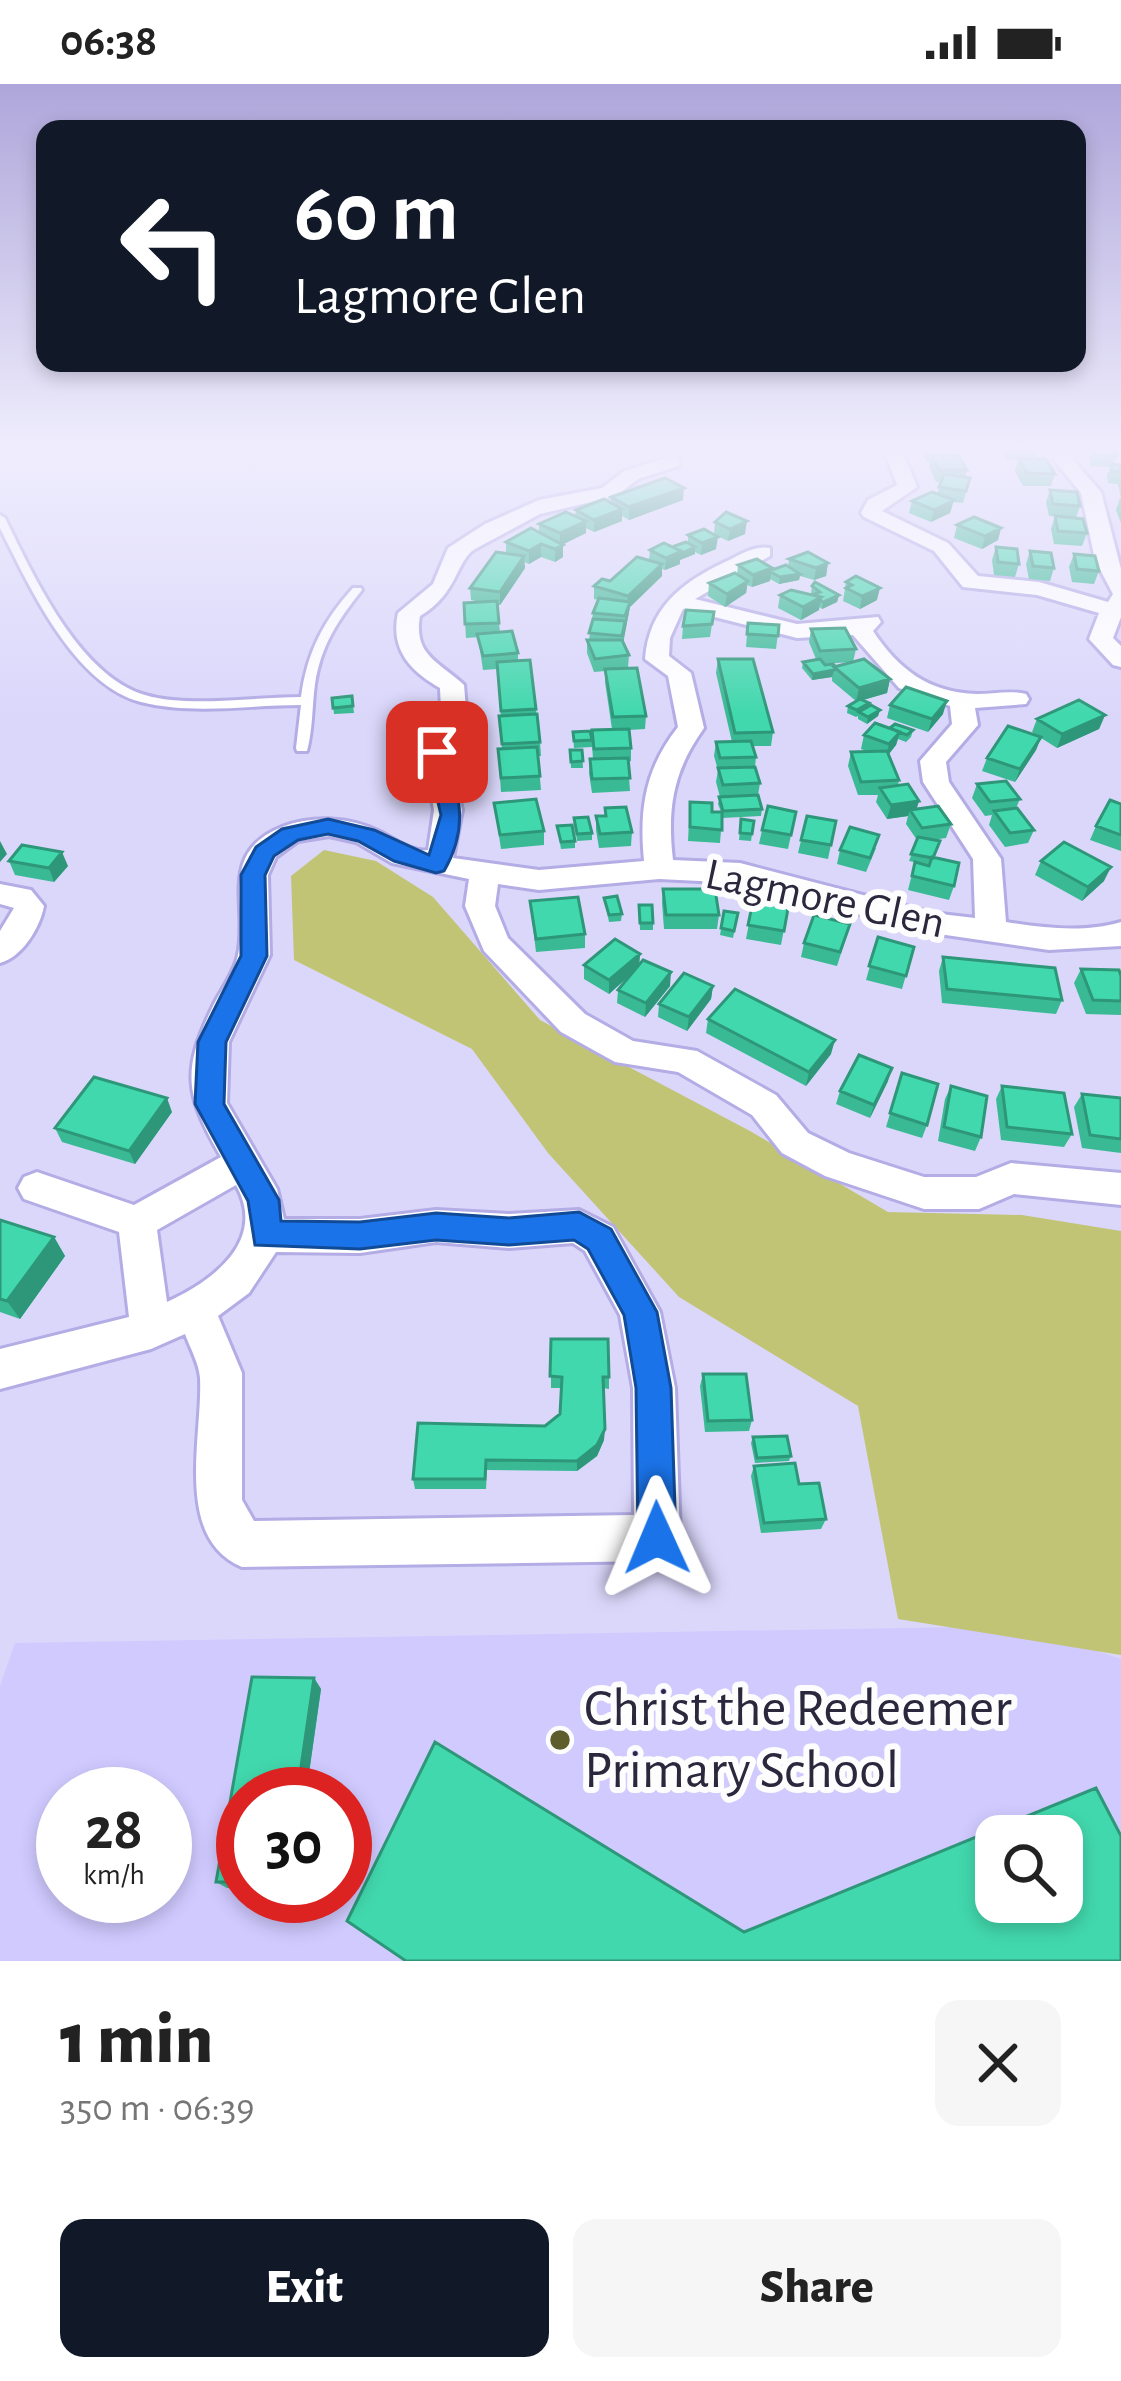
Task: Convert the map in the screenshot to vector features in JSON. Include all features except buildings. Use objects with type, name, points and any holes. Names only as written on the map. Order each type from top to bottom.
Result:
[{"type":"street","points":[[436,865],[448,840],[452,815],[437,752],[455,733],[452,686],[429,673],[410,653],[404,632],[409,613],[432,603],[454,566],[455,552],[478,538]]},
{"type":"street","points":[[921,538],[940,547],[959,574],[971,581],[1119,600]]},
{"type":"street","points":[[1109,538],[1106,560],[1119,600]]},
{"type":"street","points":[[677,602],[703,580],[763,552]]},
{"type":"street","points":[[1119,600],[1104,622],[1101,638],[1121,660]]},
{"type":"street","points":[[677,602],[797,631],[865,626],[891,676],[920,692],[962,701],[1017,699]]},
{"type":"street","name":"Lagmore Glen","points":[[658,868],[652,805],[673,748],[691,728],[679,673],[657,659],[661,628],[677,602]]},
{"type":"street","name":"Lagmore Glen","points":[[962,701],[965,725],[933,761],[936,782],[987,860],[991,932]]},
{"type":"street","name":"Lagmore Glen","points":[[244,1162],[209,1104],[212,1042],[254,956],[253,875],[264,852],[290,834],[328,827],[365,835],[402,856],[436,865],[539,880],[658,868],[740,873],[932,923],[1049,939],[1111,938],[1121,933]]},
{"type":"street","points":[[485,873],[480,905],[495,943],[573,1023],[627,1053],[685,1060],[764,1105],[795,1143],[838,1165],[924,1192],[979,1193],[1012,1178],[1121,1189]]},
{"type":"street","points":[[0,894],[20,897],[29,906],[26,921],[0,952]]},
{"type":"street","points":[[0,1369],[151,1330],[195,1309],[235,1281],[266,1235],[264,1200],[244,1162],[137,1222],[38,1188]]},
{"type":"street","points":[[137,1222],[151,1330]]},
{"type":"street","points":[[195,1309],[221,1372],[219,1504],[242,1544],[657,1538],[654,1388],[640,1312],[599,1239],[579,1226],[509,1231],[436,1226],[360,1236],[266,1235]]},
{"type":"lane","points":[[12,538],[74,643],[100,674],[128,694],[159,700],[308,701]]},
{"type":"lane","points":[[302,748],[313,660],[328,620],[356,590]]},
{"type":"shaded area","name":"Christ the Redeemer Primary School","points":[[1022,1626],[1121,1659],[1121,1961],[0,1961],[0,1686],[15,1643]]},
{"type":"green space","points":[[324,850],[376,861],[433,897],[540,1020],[750,1131],[888,1212],[1022,1215],[1121,1231],[1121,1655],[898,1619],[858,1406],[679,1297],[548,1153],[472,1049],[294,960],[291,876]]},
{"type":"place","name":"Christ the Redeemer Primary School","points":[[560,1740]]},
{"type":"route","points":[[437,752],[452,815],[448,840],[436,865],[402,856],[365,835],[328,827],[290,834],[264,852],[253,875],[254,956],[212,1042],[209,1104],[264,1200],[266,1235],[360,1236],[436,1226],[509,1231],[579,1226],[599,1239],[640,1312],[654,1388],[657,1538]]}]
